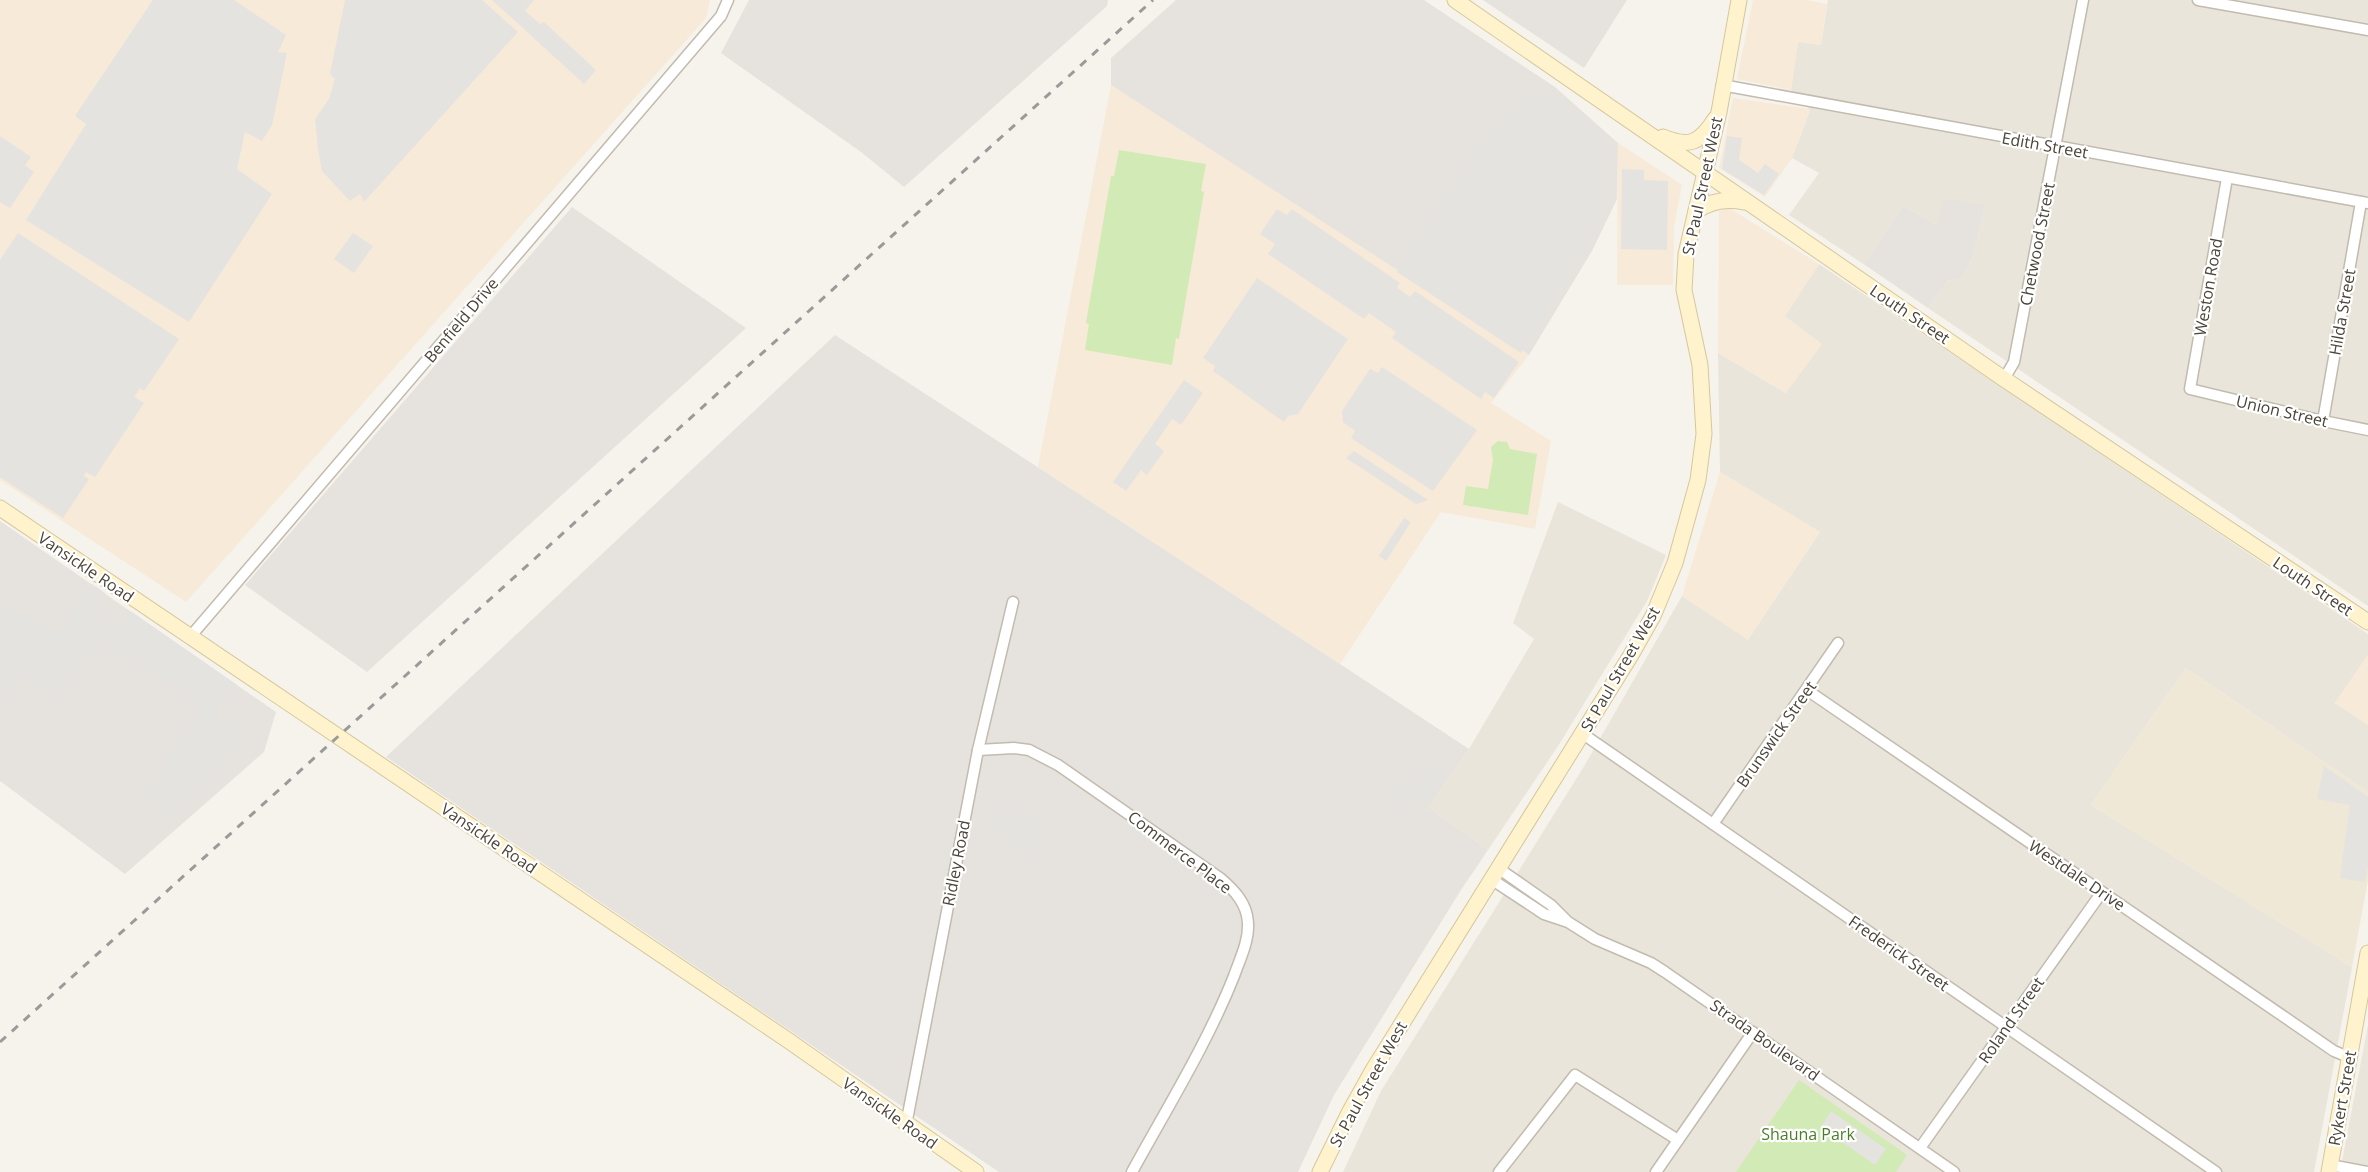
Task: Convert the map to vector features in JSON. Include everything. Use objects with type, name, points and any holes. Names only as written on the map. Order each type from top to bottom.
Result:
[{"type":"main road","name":"Louth Street","points":[[1455,0],[2004,379],[2368,622]]},
{"type":"main road","name":"St Paul Street West","points":[[1320,1172],[1373,1070],[1583,734],[1653,616],[1675,563],[1698,480],[1704,434],[1700,365],[1684,290],[1686,254],[1719,112],[1738,0]]},
{"type":"main road","points":[[1638,127],[1680,144],[1687,143],[1705,133],[1719,112]]},
{"type":"main road","points":[[1696,211],[1713,202],[1728,200],[1746,202]]},
{"type":"main road","name":"Vansickle Road","points":[[0,508],[789,1041],[976,1172]]},
{"type":"main road","name":"Rykert Street","points":[[2330,1168],[2368,953]]},
{"type":"street","name":"Benfield Drive","points":[[190,637],[720,16],[728,0]]},
{"type":"street","name":"Chetwood Street","points":[[2004,379],[2014,363],[2083,0]]},
{"type":"street","points":[[2198,0],[2368,30]]},
{"type":"street","name":"Edith Street","points":[[1722,85],[2365,202]]},
{"type":"street","name":"Weston Road","points":[[2197,391],[2190,389],[2227,178]]},
{"type":"street","name":"Hilda Street","points":[[2323,421],[2365,202]]},
{"type":"street","name":"Union Street","points":[[2197,391],[2368,430]]},
{"type":"street","name":"Ridley Road","points":[[906,1125],[978,750],[1013,602]]},
{"type":"street","name":"Brunswick Street","points":[[1713,824],[1838,643]]},
{"type":"street","name":"Westdale Drive","points":[[1807,690],[2334,1051],[2348,1057]]},
{"type":"street","name":"Frederick Street","points":[[1583,734],[2216,1172]]},
{"type":"street","name":"Commerce Place","points":[[978,750],[1014,748],[1029,750],[1058,765],[1220,878],[1235,891],[1243,905],[1248,923],[1245,947],[1219,1013],[1131,1172]]},
{"type":"street","name":"Strada Boulevard","points":[[1494,874],[1544,914],[1568,922],[1609,945],[1651,963],[1954,1172]]},
{"type":"street","name":"Roland Street","points":[[1920,1148],[2102,892]]},
{"type":"street","points":[[1656,1172],[1753,1032]]},
{"type":"street","points":[[1499,1172],[1575,1075],[1678,1140]]},
{"type":"street","points":[[2330,1168],[2368,1172]]},
{"type":"shaded area","points":[[0,0],[710,0],[706,18],[186,602],[0,480]]},
{"type":"shaded area","points":[[153,0],[234,0],[286,35],[278,52],[287,53],[272,125],[262,141],[245,132],[237,169],[272,194],[189,322],[26,220],[86,124],[75,116]]},
{"type":"shaded area","points":[[345,0],[482,0],[518,32],[364,202],[360,194],[350,201],[322,171],[315,119],[329,99],[335,79],[330,74]]},
{"type":"shaded area","points":[[492,0],[534,0],[525,11],[540,24],[544,22],[596,70],[584,84]]},
{"type":"shaded area","points":[[749,0],[1108,0],[1107,6],[904,187],[861,152],[721,53]]},
{"type":"shaded area","points":[[1176,0],[1424,0],[1555,87],[1618,143],[1617,199],[1592,251],[1529,355],[1111,85],[1111,58]]},
{"type":"shaded area","points":[[1483,0],[1627,0],[1584,68]]},
{"type":"shaded area","points":[[1753,0],[1806,0],[1827,4],[1821,45],[1798,42],[1791,90],[1737,79]]},
{"type":"shaded area","points":[[1828,0],[2368,0],[2368,606],[1928,308],[1947,281],[1960,278],[1972,259],[1985,205],[1936,225],[1903,205],[1865,265],[1789,215],[1819,173],[1792,158],[1810,110],[1791,90],[1798,41],[1821,45]]},
{"type":"shaded area","points":[[1111,85],[1529,355],[1491,403],[1551,441],[1535,529],[1441,512],[1340,664],[1038,467]]},
{"type":"shaded area","points":[[1529,93],[1540,99],[1544,94],[1605,134],[1597,219],[1521,353],[1397,272],[1483,143]]},
{"type":"shaded area","points":[[1733,98],[1810,109],[1792,158],[1765,197],[1719,168]]},
{"type":"shaded area","points":[[0,136],[31,157],[25,165],[34,172],[10,208],[0,202]]},
{"type":"shaded area","points":[[1727,136],[1742,138],[1739,160],[1758,173],[1765,164],[1779,174],[1764,195],[1722,169]]},
{"type":"shaded area","points":[[1618,143],[1682,185],[1674,227],[1673,285],[1617,285]]},
{"type":"shaded area","points":[[1622,169],[1644,170],[1644,180],[1668,181],[1667,250],[1621,249]]},
{"type":"shaded area","points":[[1944,199],[1985,205],[1972,259],[1960,278],[1947,281],[1928,308],[1865,265],[1903,205],[1936,225]]},
{"type":"shaded area","points":[[572,207],[746,328],[367,672],[245,585]]},
{"type":"shaded area","points":[[1729,208],[1819,264],[1785,316],[1822,344],[1786,393],[1718,353],[1719,211]]},
{"type":"shaded area","points":[[1277,209],[1287,215],[1292,209],[1400,283],[1397,288],[1410,297],[1415,291],[1519,362],[1494,398],[1485,392],[1481,399],[1392,338],[1396,332],[1369,313],[1364,319],[1268,254],[1275,244],[1260,234]]},
{"type":"shaded area","points":[[18,233],[179,339],[144,391],[140,388],[134,397],[144,403],[95,477],[86,472],[84,476],[89,479],[63,518],[0,477],[0,260]]},
{"type":"shaded area","points":[[353,233],[373,246],[354,273],[334,259]]},
{"type":"shaded area","points":[[1819,264],[2368,634],[2368,655],[2335,703],[2368,725],[2368,792],[2186,668],[2091,805],[2352,967],[2314,1172],[1343,1172],[1381,1091],[1583,768],[1682,596],[1748,639],[1820,532],[1720,472],[1718,353],[1786,393],[1785,316]]},
{"type":"shaded area","points":[[1257,278],[1348,339],[1298,414],[1288,416],[1284,422],[1213,371],[1215,366],[1203,358]]},
{"type":"shaded area","points":[[835,335],[1469,749],[1428,807],[1488,850],[1334,1095],[1298,1172],[999,1172],[386,757]]},
{"type":"shaded area","points":[[1382,367],[1477,430],[1433,491],[1351,438],[1355,431],[1343,422],[1342,411],[1370,369],[1378,373]]},
{"type":"shaded area","points":[[1184,380],[1203,393],[1181,425],[1172,419],[1155,444],[1164,451],[1147,475],[1141,470],[1126,491],[1113,482]]},
{"type":"shaded area","points":[[1354,451],[1428,500],[1416,504],[1346,458]]},
{"type":"shaded area","points":[[1720,472],[1820,532],[1748,640],[1682,596]]},
{"type":"shaded area","points":[[1558,502],[1666,555],[1647,601],[1558,746],[1488,850],[1428,807],[1469,749],[1534,639],[1513,623]]},
{"type":"shaded area","points":[[1404,518],[1411,522],[1386,561],[1379,556]]},
{"type":"shaded area","points":[[0,521],[276,712],[264,752],[125,874],[0,781]]},
{"type":"shaded area","points":[[92,584],[105,593],[97,607],[110,625],[121,626],[132,612],[237,685],[214,714],[243,733],[204,788],[173,816],[144,796],[203,706],[108,641],[99,653],[86,658],[57,697],[23,675],[6,700],[0,698],[0,616],[2,617],[9,610],[17,611],[54,634],[63,629]]},
{"type":"shaded area","points":[[2368,655],[2368,725],[2335,703]]},
{"type":"shaded area","points":[[2186,668],[2368,792],[2368,880],[2352,967],[2091,805]]},
{"type":"shaded area","points":[[1429,762],[1448,776],[1429,803],[1419,796],[1407,812],[1389,799],[1399,784],[1410,791]]},
{"type":"shaded area","points":[[2324,766],[2368,797],[2368,867],[2365,882],[2340,878],[2350,805],[2317,799]]},
{"type":"shaded area","points":[[1003,804],[1045,833],[1033,855],[1001,832],[1005,826],[993,818]]},
{"type":"shaded area","points":[[2368,1025],[2368,1172],[2340,1172]]},
{"type":"shaded area","points":[[1831,1111],[1886,1149],[1875,1165],[1821,1127]]},
{"type":"green space","points":[[1119,150],[1206,164],[1201,191],[1204,192],[1179,339],[1176,338],[1172,365],[1085,350],[1089,324],[1086,323],[1111,176],[1114,176]]},
{"type":"green space","points":[[1498,441],[1507,442],[1510,449],[1537,454],[1528,515],[1463,505],[1466,486],[1488,489],[1493,460],[1491,447]]},
{"type":"green space","name":"Shauna Park","points":[[1799,1080],[1907,1155],[1896,1172],[1736,1172]]},
{"type":"railway","points":[[0,1042],[1153,0]]}]
